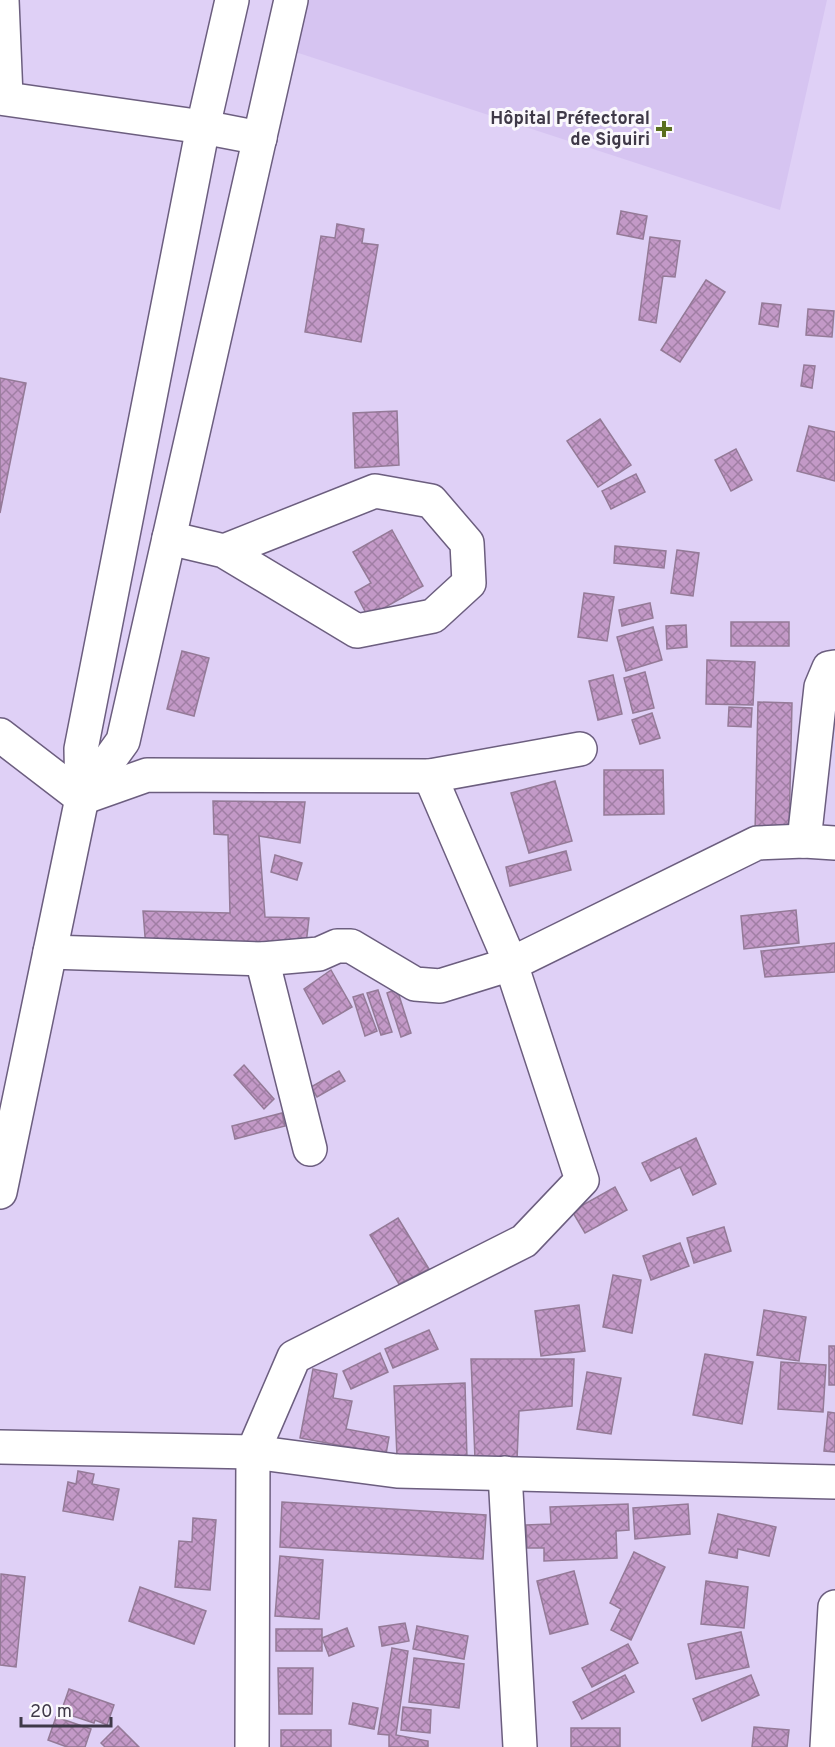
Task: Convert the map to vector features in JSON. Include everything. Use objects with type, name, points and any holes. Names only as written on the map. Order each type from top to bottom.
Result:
[{"type":"street","points":[[2,0],[3,98],[203,127],[260,138]]},
{"type":"street","points":[[0,1192],[82,798],[81,749],[203,127],[232,0]]},
{"type":"street","points":[[82,798],[123,741],[291,0]]},
{"type":"street","points":[[169,538],[224,551],[357,631],[433,616],[469,583],[467,543],[431,501],[375,491],[224,551]]},
{"type":"street","points":[[50,952],[262,959],[319,954],[337,946],[351,946],[416,984],[440,986],[512,964],[758,843],[819,842],[821,687],[829,668],[835,667]]},
{"type":"street","points":[[0,735],[82,798]]},
{"type":"street","points":[[82,798],[147,776],[430,776],[580,749]]},
{"type":"street","points":[[252,1747],[253,1452],[294,1357],[524,1241],[582,1180],[512,964],[430,776]]},
{"type":"street","points":[[262,959],[310,1149]]},
{"type":"street","points":[[0,1447],[253,1452],[397,1471],[835,1482]]},
{"type":"street","points":[[505,1473],[520,1747]]},
{"type":"street","points":[[827,1747],[835,1607]]},
{"type":"shaded area","name":"Hôpital Préfectoral de Siguiri","points":[[291,0],[827,0],[780,210],[280,47]]},
{"type":"building","points":[[621,211],[647,216],[643,239],[617,234]]},
{"type":"building","points":[[337,224],[364,229],[362,243],[378,245],[361,342],[305,332],[321,236],[335,238]]},
{"type":"building","points":[[650,237],[680,241],[675,277],[663,276],[656,323],[639,320]]},
{"type":"building","points":[[706,280],[725,292],[680,362],[661,350]]},
{"type":"building","points":[[762,303],[781,305],[778,327],[759,324]]},
{"type":"building","points":[[808,309],[834,311],[832,337],[806,335]]},
{"type":"building","points":[[804,365],[815,366],[812,388],[801,386]]},
{"type":"building","points":[[0,378],[26,383],[0,513]]},
{"type":"building","points":[[397,411],[399,465],[355,468],[353,413]]},
{"type":"building","points":[[600,419],[631,465],[598,487],[567,441]]},
{"type":"building","points":[[809,426],[835,432],[835,481],[797,471]]},
{"type":"building","points":[[736,449],[752,480],[731,491],[715,460]]},
{"type":"building","points":[[636,474],[645,492],[611,509],[602,491]]},
{"type":"building","points":[[392,530],[423,586],[368,617],[355,592],[371,583],[353,552]]},
{"type":"building","points":[[615,546],[666,551],[664,568],[614,563]]},
{"type":"building","points":[[677,550],[699,553],[693,596],[671,593]]},
{"type":"building","points":[[584,593],[614,597],[607,641],[578,637]]},
{"type":"building","points":[[650,603],[653,618],[622,626],[619,610]]},
{"type":"building","points":[[731,622],[789,622],[789,646],[731,646]]},
{"type":"building","points":[[686,625],[687,647],[667,649],[666,626]]},
{"type":"building","points":[[653,627],[662,660],[626,671],[617,637]]},
{"type":"building","points":[[182,651],[209,658],[194,716],[167,709]]},
{"type":"building","points":[[707,660],[755,662],[753,705],[706,704]]},
{"type":"building","points":[[645,672],[654,708],[633,713],[624,678]]},
{"type":"building","points":[[613,675],[622,714],[598,720],[589,681]]},
{"type":"building","points":[[758,702],[792,703],[789,833],[755,832]]},
{"type":"building","points":[[729,707],[752,708],[751,727],[728,726]]},
{"type":"building","points":[[652,713],[660,738],[640,744],[632,720]]},
{"type":"building","points":[[604,770],[663,770],[664,814],[604,815]]},
{"type":"building","points":[[555,781],[572,841],[529,853],[511,793]]},
{"type":"building","points":[[213,801],[305,802],[300,843],[259,836],[265,917],[309,918],[305,953],[146,949],[143,911],[230,913],[228,835],[214,834]]},
{"type":"building","points":[[566,851],[571,870],[510,886],[506,867]]},
{"type":"building","points":[[275,855],[302,863],[297,880],[271,872]]},
{"type":"building","points":[[796,910],[799,943],[744,949],[741,916]]},
{"type":"building","points":[[835,943],[835,972],[765,977],[761,951]]},
{"type":"building","points":[[331,970],[352,1007],[323,1024],[304,989]]},
{"type":"building","points":[[397,989],[411,1033],[401,1037],[387,993]]},
{"type":"building","points":[[378,990],[392,1032],[381,1035],[367,993]]},
{"type":"building","points":[[363,994],[377,1031],[365,1036],[353,997]]},
{"type":"building","points":[[244,1065],[274,1099],[264,1109],[234,1075]]},
{"type":"building","points":[[339,1071],[345,1081],[317,1097],[311,1087]]},
{"type":"building","points":[[282,1113],[285,1126],[235,1139],[232,1126]]},
{"type":"building","points":[[696,1138],[716,1184],[693,1195],[680,1167],[651,1181],[642,1163]]},
{"type":"building","points":[[615,1187],[627,1210],[585,1233],[572,1211]]},
{"type":"building","points":[[398,1218],[429,1269],[399,1284],[370,1235]]},
{"type":"building","points":[[724,1227],[731,1251],[694,1263],[687,1238]]},
{"type":"building","points":[[680,1243],[689,1266],[651,1280],[643,1256]]},
{"type":"building","points":[[613,1275],[641,1280],[632,1333],[603,1327]]},
{"type":"building","points":[[579,1305],[585,1351],[541,1356],[535,1311]]},
{"type":"building","points":[[764,1310],[806,1317],[799,1361],[757,1355]]},
{"type":"building","points":[[429,1330],[438,1349],[393,1368],[385,1349]]},
{"type":"building","points":[[829,1346],[835,1346],[835,1385],[829,1385]]},
{"type":"building","points":[[380,1353],[388,1372],[351,1389],[343,1371]]},
{"type":"building","points":[[705,1354],[753,1362],[742,1424],[693,1415]]},
{"type":"building","points":[[471,1359],[574,1359],[572,1406],[519,1411],[517,1460],[475,1459]]},
{"type":"building","points":[[781,1362],[826,1365],[823,1412],[778,1409]]},
{"type":"building","points":[[313,1369],[337,1374],[333,1398],[352,1401],[346,1429],[389,1437],[386,1454],[300,1438]]},
{"type":"building","points":[[587,1372],[621,1378],[611,1434],[577,1429]]},
{"type":"building","points":[[465,1383],[467,1459],[397,1457],[394,1386]]},
{"type":"building","points":[[828,1412],[835,1413],[835,1452],[824,1451]]},
{"type":"building","points":[[78,1471],[94,1474],[92,1484],[119,1489],[113,1520],[63,1511],[68,1482],[76,1484]]},
{"type":"building","points":[[282,1502],[486,1515],[483,1559],[280,1547]]},
{"type":"building","points":[[628,1504],[629,1530],[616,1531],[617,1558],[544,1561],[544,1548],[527,1548],[526,1525],[551,1524],[550,1507]]},
{"type":"building","points":[[688,1504],[690,1534],[635,1539],[633,1508]]},
{"type":"building","points":[[718,1514],[776,1527],[769,1556],[738,1549],[737,1558],[709,1553]]},
{"type":"building","points":[[193,1518],[216,1520],[210,1590],[175,1587],[179,1541],[192,1542]]},
{"type":"building","points":[[634,1552],[665,1567],[631,1640],[611,1630],[621,1609],[610,1603]]},
{"type":"building","points":[[280,1556],[323,1560],[319,1619],[275,1616]]},
{"type":"building","points":[[574,1571],[588,1624],[550,1634],[537,1581]]},
{"type":"building","points":[[1,1574],[25,1577],[16,1667],[0,1665]]},
{"type":"building","points":[[706,1581],[748,1587],[744,1628],[701,1624]]},
{"type":"building","points":[[140,1587],[206,1611],[194,1644],[129,1621]]},
{"type":"building","points":[[405,1623],[409,1641],[382,1646],[379,1627]]},
{"type":"building","points":[[417,1626],[468,1636],[464,1659],[413,1649]]},
{"type":"building","points":[[347,1628],[354,1646],[329,1656],[322,1638]]},
{"type":"building","points":[[276,1629],[322,1629],[322,1651],[276,1651]]},
{"type":"building","points":[[741,1632],[749,1667],[696,1679],[688,1644]]},
{"type":"building","points":[[628,1644],[638,1663],[592,1687],[582,1668]]},
{"type":"building","points":[[392,1648],[408,1651],[396,1735],[428,1741],[428,1747],[389,1747],[389,1735],[378,1734]]},
{"type":"building","points":[[414,1658],[464,1664],[459,1708],[409,1702]]},
{"type":"building","points":[[278,1668],[313,1668],[312,1714],[279,1714]]},
{"type":"building","points":[[625,1675],[634,1692],[582,1719],[573,1702]]},
{"type":"building","points":[[751,1675],[759,1695],[702,1721],[693,1699]]},
{"type":"building","points":[[69,1689],[114,1705],[107,1725],[61,1712]]},
{"type":"building","points":[[353,1703],[378,1708],[374,1729],[349,1724]]},
{"type":"building","points":[[403,1707],[431,1710],[430,1733],[401,1730]]},
{"type":"building","points":[[56,1717],[91,1729],[85,1747],[67,1747],[48,1740]]},
{"type":"building","points":[[118,1726],[139,1747],[105,1747],[101,1743]]},
{"type":"building","points":[[754,1727],[789,1730],[787,1747],[752,1747]]},
{"type":"building","points":[[571,1728],[620,1728],[620,1747],[571,1747]]},
{"type":"building","points":[[281,1730],[331,1730],[331,1747],[281,1747]]},
{"type":"place","name":"Hôpital Préfectoral de Siguiri","points":[[664,129]]}]
